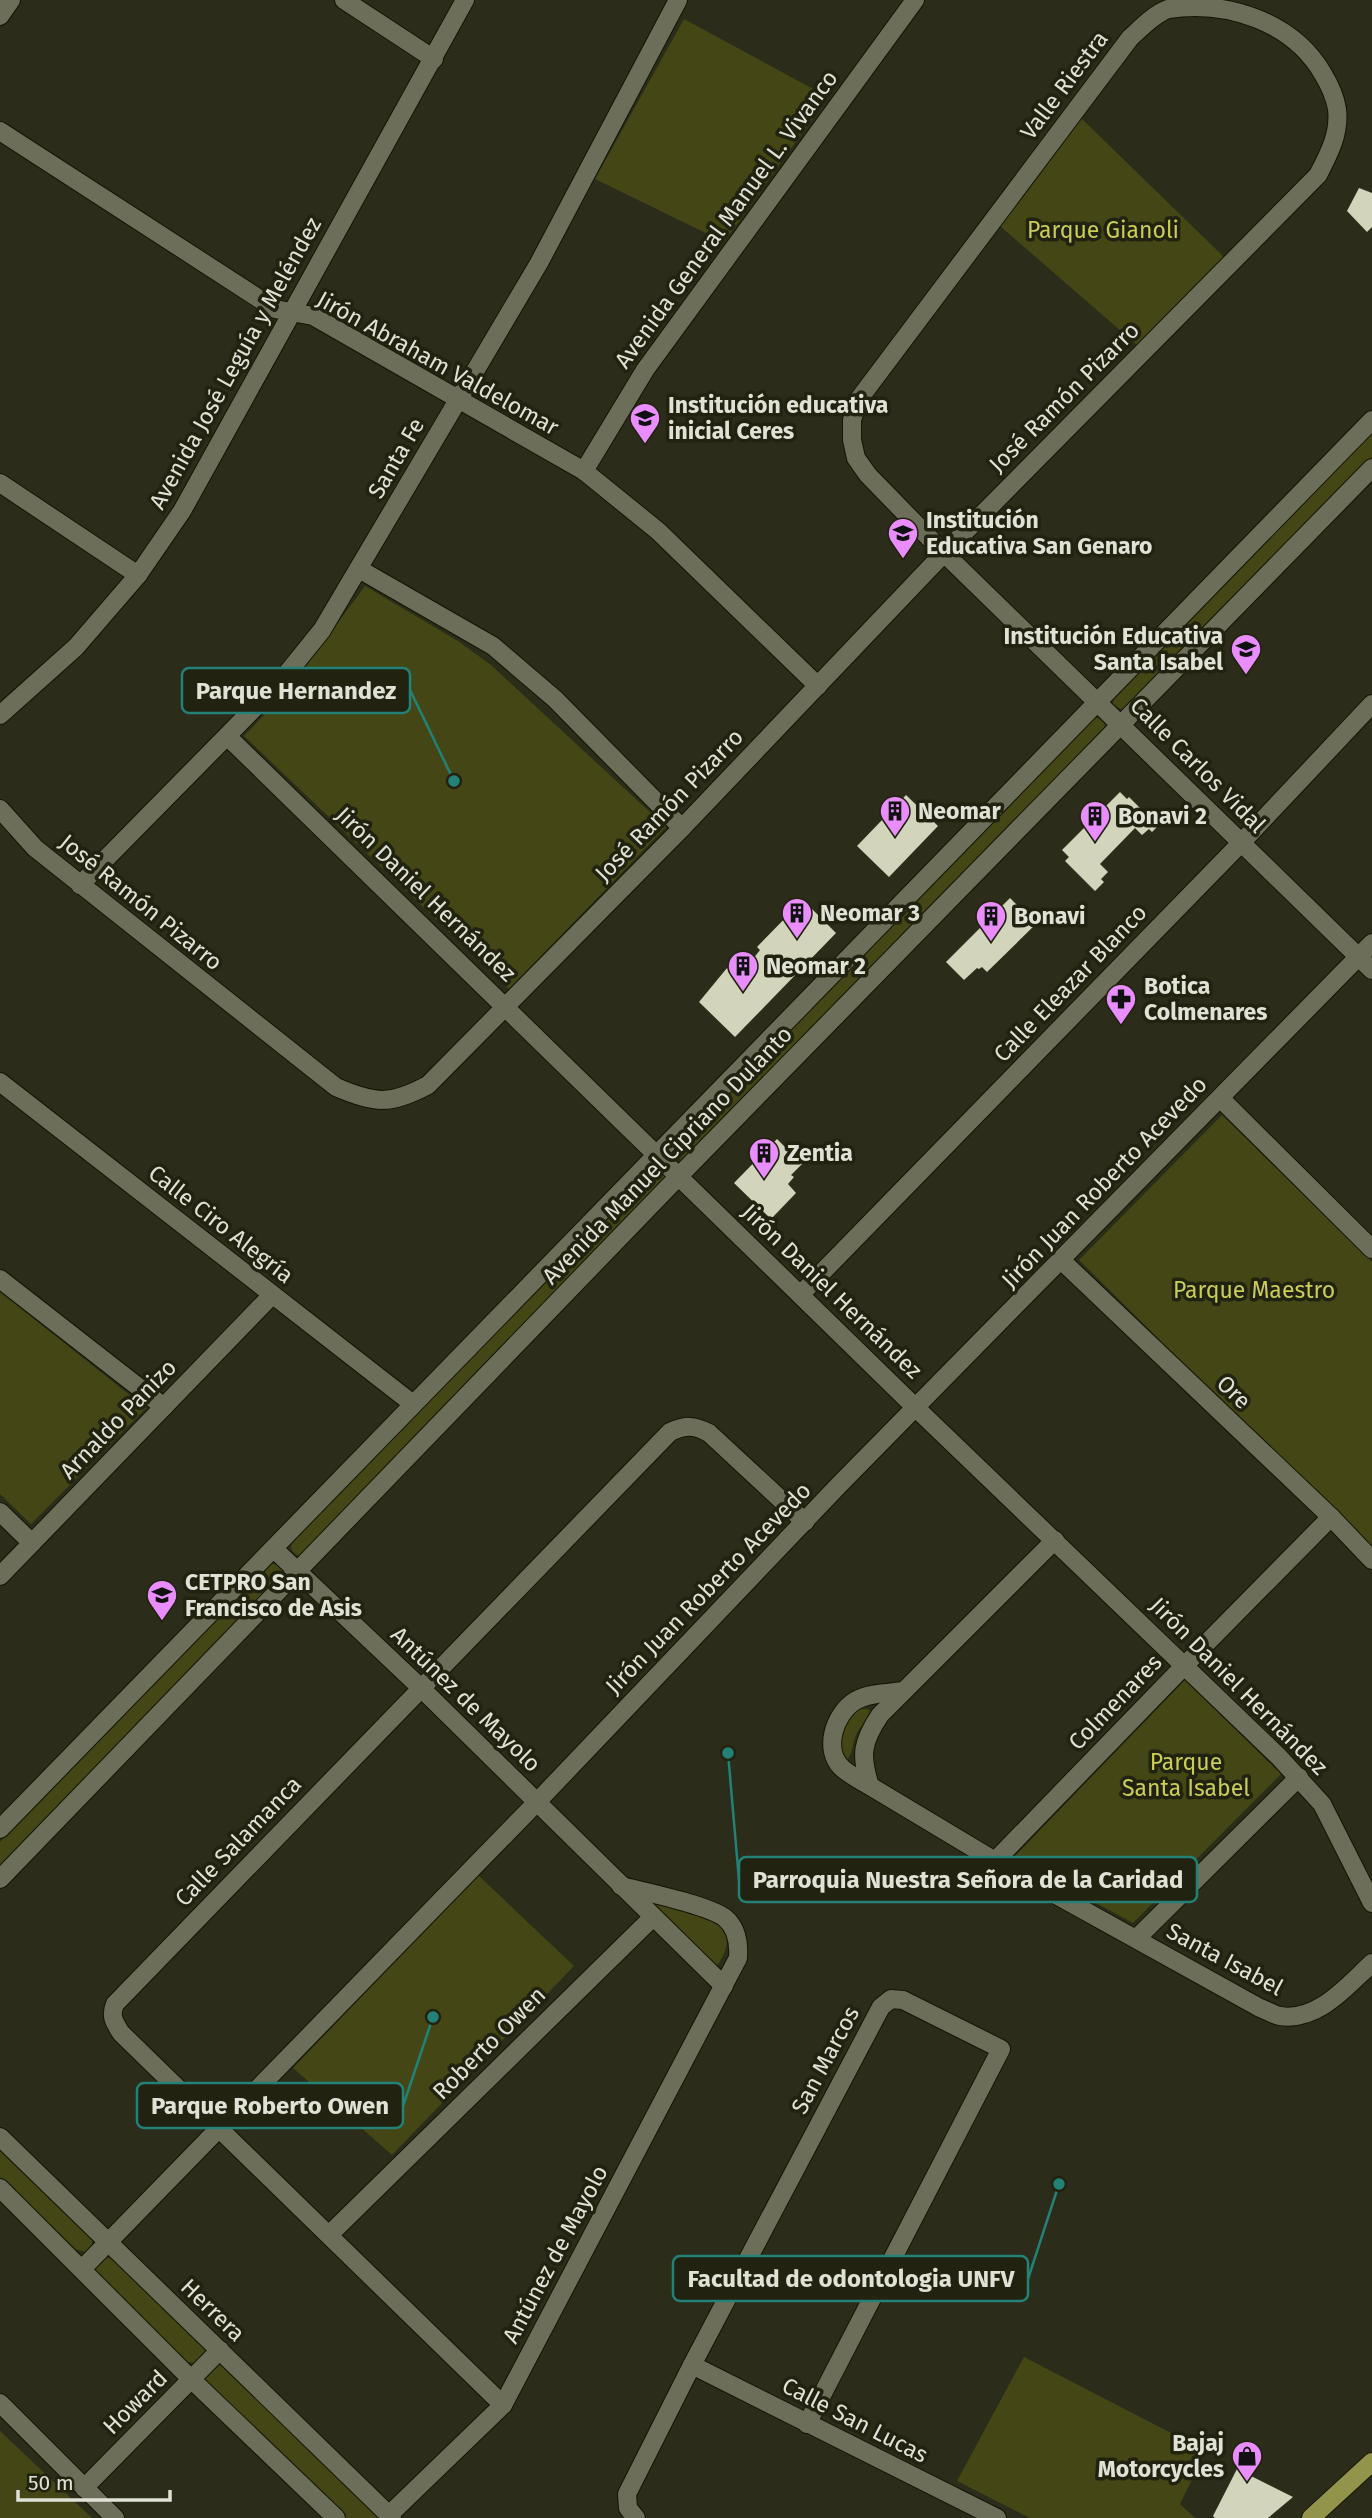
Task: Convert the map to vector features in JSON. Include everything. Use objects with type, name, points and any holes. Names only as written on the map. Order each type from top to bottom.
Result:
[{"type":"main road","points":[[1311,2518],[1372,2462]]},
{"type":"street","points":[[0,16],[11,0]]},
{"type":"street","points":[[344,0],[434,59]]},
{"type":"street","name":"Avenida José Leguía y Meléndez","points":[[0,715],[76,647],[138,575],[182,510],[465,0]]},
{"type":"street","name":"Santa Fe","points":[[80,885],[280,682],[322,630],[539,263],[678,0]]},
{"type":"street","name":"Avenida General Manuel L. Vivanco","points":[[584,471],[645,370],[915,0]]},
{"type":"street","name":"Valle Riestra","points":[[852,440],[852,420],[859,399],[1130,38],[1168,9],[1192,3],[1219,1],[1273,20],[1297,38],[1324,75],[1337,108],[1336,132],[1318,175]]},
{"type":"street","name":"Jirón Abraham Valdelomar","points":[[0,131],[275,309],[313,316],[584,471],[658,531],[818,686]]},
{"type":"street","name":"José Ramón Pizarro","points":[[0,809],[35,848],[335,1087],[359,1098],[404,1098],[428,1085],[682,828],[944,553],[1318,175]]},
{"type":"street","name":"Avenida Manuel Cipriano Dulanto","points":[[0,1829],[1372,420]]},
{"type":"street","name":"Calle Carlos Vidal","points":[[852,440],[856,458],[868,475],[944,553],[1372,970]]},
{"type":"street","name":"Avenida Manuel Cipriano Dulanto","points":[[0,1879],[679,1176],[1372,468]]},
{"type":"street","points":[[0,483],[138,575]]},
{"type":"street","points":[[359,569],[493,646],[555,699],[682,828]]},
{"type":"street","name":"Calle Eleazar Blanco","points":[[801,1294],[1241,843],[1372,704]]},
{"type":"street","name":"Jirón Daniel Hernández","points":[[227,736],[1298,1777],[1321,1804],[1372,1903]]},
{"type":"street","name":"Jirón Juan Roberto Acevedo","points":[[82,2269],[916,1408],[1372,943]]},
{"type":"street","name":"Calle Ciro Alegría","points":[[0,1082],[413,1404]]},
{"type":"street","points":[[1220,1098],[1372,1249]]},
{"type":"street","name":"Ore","points":[[1061,1260],[1331,1517],[1372,1560]]},
{"type":"street","points":[[0,1279],[164,1407]]},
{"type":"street","name":"Arnaldo Panizo","points":[[0,1576],[272,1295]]},
{"type":"street","name":"Calle Salamanca","points":[[503,2405],[121,2033],[112,2021],[115,2004],[670,1432],[684,1426],[696,1426],[709,1433],[806,1522]]},
{"type":"street","points":[[0,1512],[32,1543]]},
{"type":"street","name":"Colmenares","points":[[995,1861],[1331,1517]]},
{"type":"street","points":[[870,1786],[864,1766],[863,1749],[880,1715],[1055,1540]]},
{"type":"street","name":"Antúnez de Mayolo","points":[[274,1549],[421,1688],[724,1986]]},
{"type":"street","name":"Santa Isabel","points":[[904,1691],[874,1694],[856,1701],[846,1709],[836,1724],[832,1740],[833,1754],[841,1767],[995,1861],[1260,2008],[1280,2016],[1314,2011],[1334,1998],[1372,1963]]},
{"type":"street","points":[[1136,1939],[1298,1777]]},
{"type":"street","name":"Antúnez de Mayolo","points":[[390,2516],[503,2405],[738,1958],[739,1944],[726,1919],[692,1906],[621,1886]]},
{"type":"street","name":"Roberto Owen","points":[[330,2235],[653,1917]]},
{"type":"street","name":"San Marcos","points":[[636,2518],[628,2508],[627,2494],[692,2365],[881,2007],[891,1999],[903,2000],[1001,2049],[807,2424]]},
{"type":"street","name":"Herrera","points":[[0,2137],[390,2516]]},
{"type":"street","points":[[0,2188],[335,2518]]},
{"type":"street","name":"Howard","points":[[84,2488],[220,2350]]},
{"type":"street","name":"Calle San Lucas","points":[[692,2365],[998,2518]]},
{"type":"street","points":[[0,2403],[115,2518]]},
{"type":"green space","points":[[684,19],[828,97],[724,242],[595,179]]},
{"type":"green space","name":"Parque Gianoli","points":[[1081,118],[1224,257],[1137,345],[1000,226]]},
{"type":"green space","points":[[1372,433],[1372,457],[1124,711],[1113,704],[1114,699]]},
{"type":"green space","points":[[365,586],[458,641],[491,665],[666,827],[509,989],[244,736],[288,690]]},
{"type":"green space","points":[[1093,718],[1098,718],[1105,724],[1104,731],[685,1159],[680,1160],[673,1155],[674,1148]]},
{"type":"green space","name":"Parque Maestro","points":[[1222,1115],[1372,1262],[1372,1550],[1079,1260]]},
{"type":"green space","points":[[652,1167],[659,1168],[666,1175],[665,1182],[300,1556],[294,1553],[291,1543]]},
{"type":"green space","points":[[0,1292],[146,1408],[31,1524],[0,1494]]},
{"type":"green space","points":[[270,1563],[278,1565],[283,1572],[280,1578],[0,1866],[0,1842]]},
{"type":"green space","name":"Parque Santa Isabel","points":[[1185,1680],[1281,1774],[1133,1923],[1013,1858]]},
{"type":"green space","points":[[858,1708],[870,1710],[845,1762],[837,1754],[842,1723]]},
{"type":"green space","points":[[478,1875],[574,1966],[392,2155],[293,2068]]},
{"type":"green space","points":[[651,1901],[698,1914],[722,1928],[727,1939],[725,1953],[714,1970],[647,1905]]},
{"type":"green space","points":[[0,2147],[92,2238],[92,2245],[85,2252],[75,2249],[0,2177]]},
{"type":"green space","points":[[105,2257],[112,2259],[206,2346],[206,2354],[193,2363],[185,2361],[97,2277],[96,2268]]},
{"type":"green space","points":[[1024,2357],[1206,2451],[1180,2504],[1195,2518],[1030,2518],[957,2481]]},
{"type":"green space","points":[[216,2365],[224,2365],[382,2518],[343,2518],[206,2383],[204,2376]]},
{"type":"green space","points":[[0,2431],[92,2518],[0,2518]]},
{"type":"building","points":[[1359,188],[1372,193],[1372,227],[1367,232],[1347,211]]},
{"type":"building","name":"Bonavi 2","points":[[1120,792],[1127,799],[1129,797],[1158,826],[1152,832],[1149,829],[1142,835],[1135,828],[1100,864],[1108,872],[1101,879],[1104,882],[1095,891],[1065,861],[1069,857],[1062,850]]},
{"type":"building","name":"Neomar","points":[[906,795],[938,826],[889,877],[857,846],[883,819],[896,831],[899,827],[887,815]]},
{"type":"building","name":"Bonavi","points":[[1010,898],[1036,924],[987,972],[982,967],[977,968],[964,980],[946,962]]},
{"type":"building","points":[[809,906],[836,933],[735,1037],[699,1002],[727,968],[730,971],[747,954],[753,959],[760,950],[757,947],[796,907],[802,913]]},
{"type":"building","name":"Zentia","points":[[777,1139],[802,1164],[791,1175],[794,1177],[788,1184],[796,1193],[771,1219],[734,1183]]},
{"type":"building","name":"Bajaj Motorcycles","points":[[1237,2469],[1293,2497],[1268,2518],[1215,2518],[1213,2516]]},
{"type":"place","name":"Institución educativa inicial Ceres","points":[[645,445]]},
{"type":"place","name":"Institución Educativa San Genaro","points":[[903,560]]},
{"type":"place","name":"Institución Educativa Santa Isabel","points":[[1246,676]]},
{"type":"place","name":"Parque Hernandez","points":[[454,781]]},
{"type":"place","name":"Neomar","points":[[895,838]]},
{"type":"place","name":"Bonavi 2","points":[[1095,843]]},
{"type":"place","name":"Neomar 3","points":[[797,940]]},
{"type":"place","name":"Bonavi","points":[[991,943]]},
{"type":"place","name":"Neomar 2","points":[[743,993]]},
{"type":"place","name":"Botica Colmenares","points":[[1121,1026]]},
{"type":"place","name":"Zentia","points":[[764,1180]]},
{"type":"place","name":"CETPRO San Francisco de Asis","points":[[162,1622]]},
{"type":"place","name":"Parroquia Nuestra Señora de la Caridad","points":[[728,1753]]},
{"type":"place","name":"Parque Roberto Owen","points":[[433,2017]]},
{"type":"place","name":"Facultad de odontologia UNFV","points":[[1059,2184]]},
{"type":"place","name":"Bajaj Motorcycles","points":[[1247,2483]]}]
